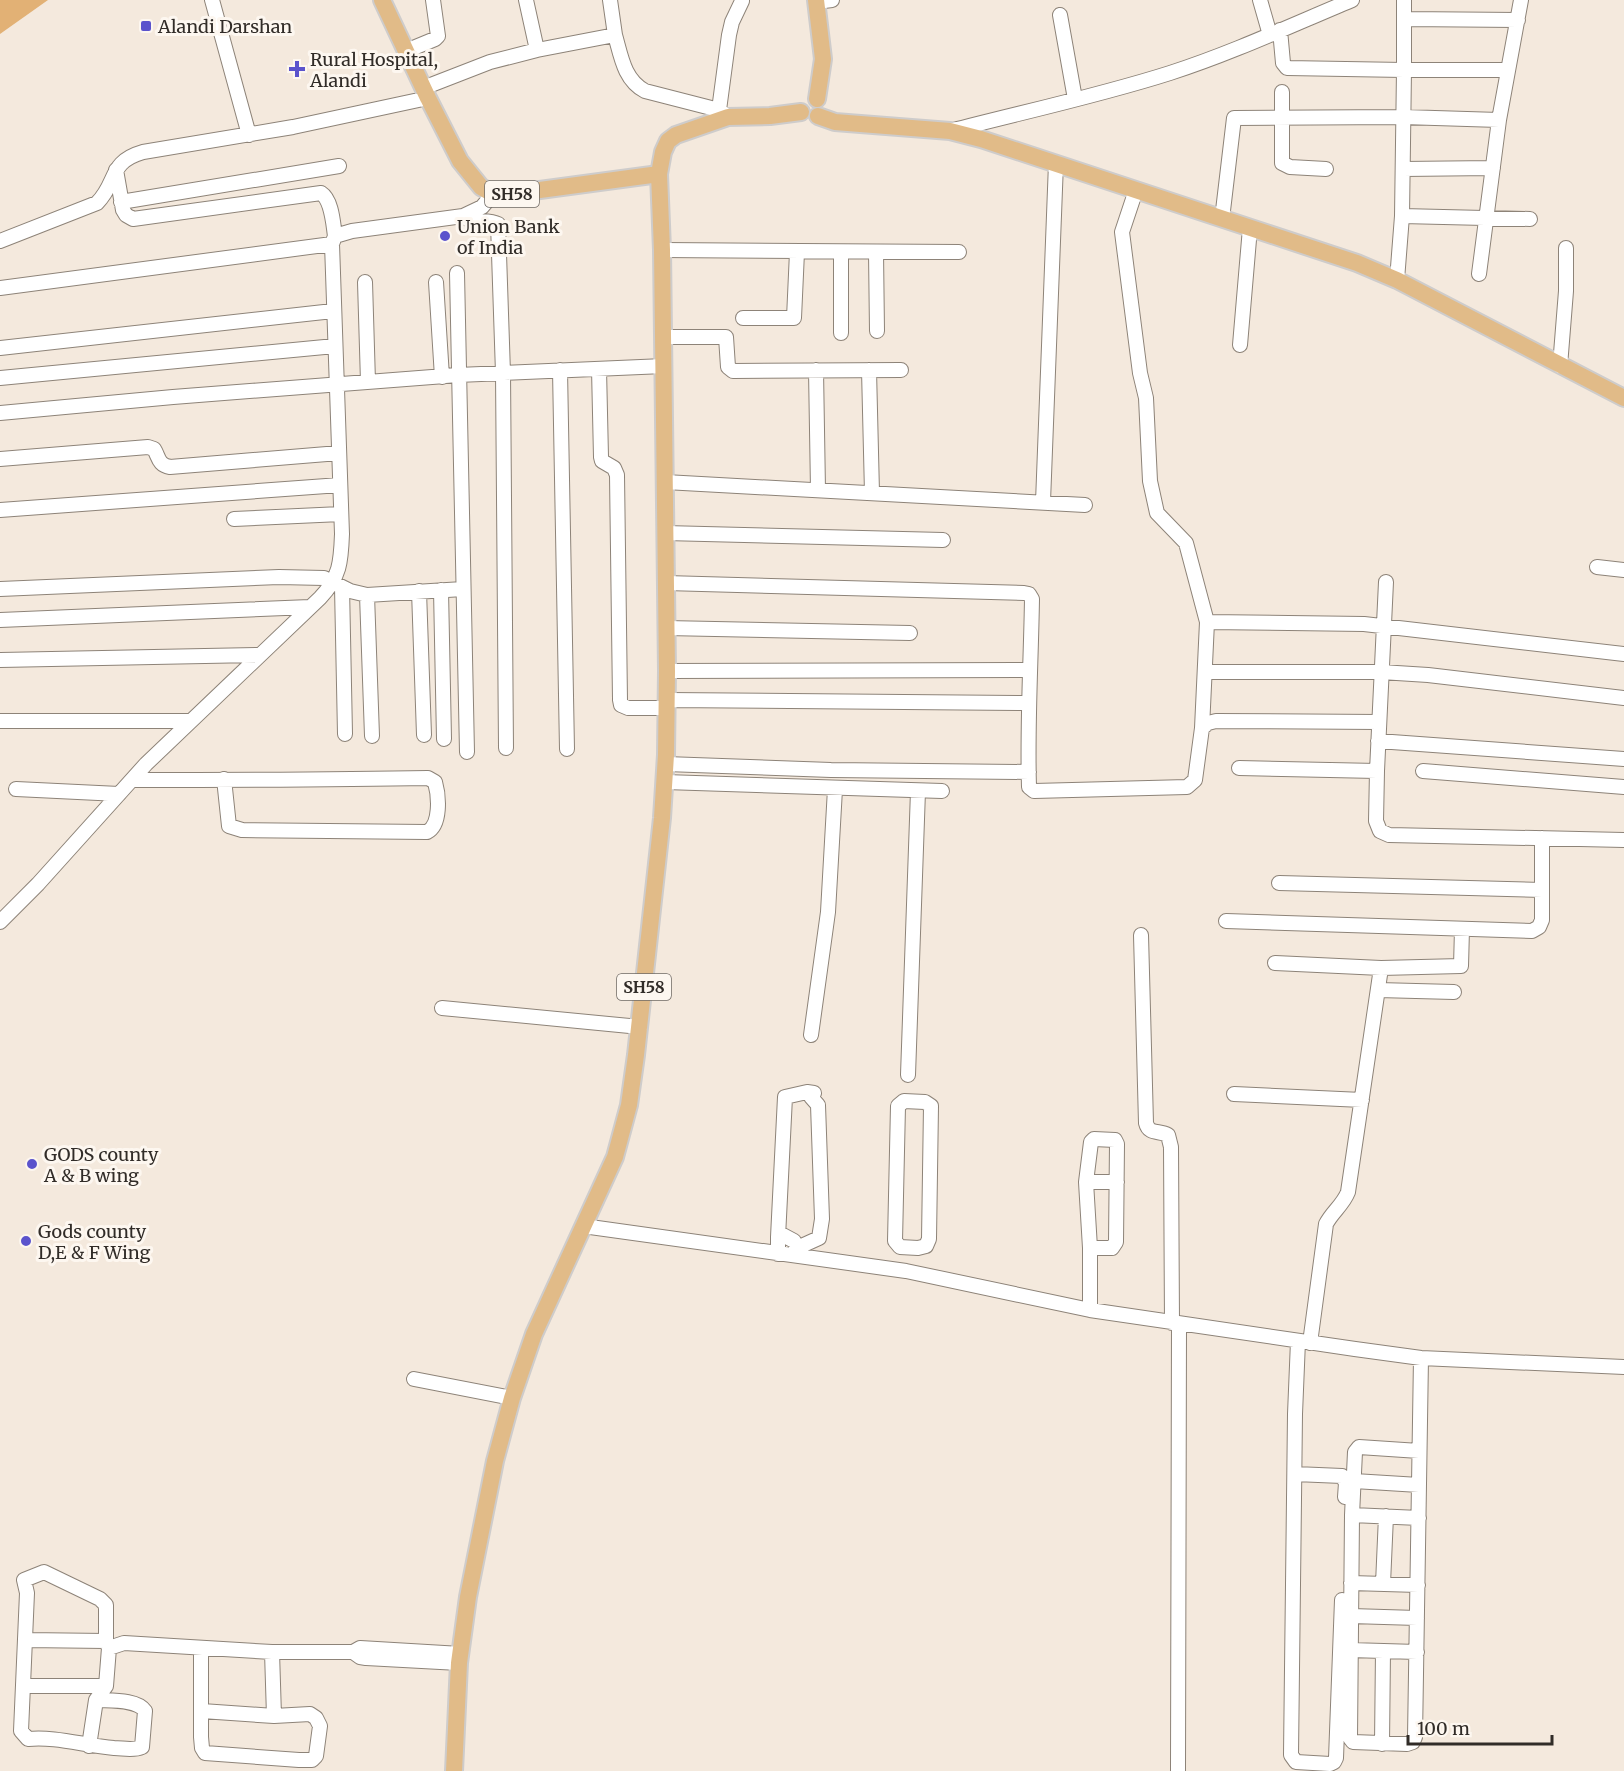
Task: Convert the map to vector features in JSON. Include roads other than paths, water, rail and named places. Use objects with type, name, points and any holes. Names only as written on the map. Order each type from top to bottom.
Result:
[{"type":"main road","name":"SH58","points":[[382,0],[425,93],[460,161],[481,188],[493,194],[510,194],[659,174],[664,366],[666,764],[640,1027],[628,1105],[615,1157],[534,1334],[512,1398],[495,1461],[480,1534],[460,1658],[454,1771]]},
{"type":"main road","points":[[659,174],[663,152],[668,141],[676,135],[724,114],[770,116],[801,112],[809,119],[817,107],[823,59],[822,1]]},
{"type":"main road","points":[[817,107],[835,122],[950,131],[1056,163],[1357,263],[1397,280],[1624,398]]},
{"type":"street","points":[[212,0],[249,135]]},
{"type":"street","points":[[406,51],[438,36],[433,0]]},
{"type":"street","points":[[526,0],[537,50]]},
{"type":"street","points":[[610,0],[615,35],[626,73],[638,87],[724,114],[729,35],[732,22],[742,1]]},
{"type":"street","points":[[1260,0],[1275,32],[1282,63],[1287,68],[1507,70]]},
{"type":"street","points":[[950,131],[1173,72],[1275,32],[1322,6],[1352,0]]},
{"type":"street","points":[[1397,280],[1402,216],[1404,0]]},
{"type":"street","points":[[1479,273],[1499,120],[1521,0]]},
{"type":"street","points":[[1060,15],[1075,99]]},
{"type":"street","points":[[1404,20],[1518,20]]},
{"type":"street","points":[[0,241],[97,203],[107,190],[122,161],[130,156],[249,135],[425,93],[490,62],[537,50],[615,35]]},
{"type":"street","points":[[1282,92],[1282,163],[1290,167],[1326,170]]},
{"type":"street","points":[[1222,219],[1234,118],[1403,117],[1499,120]]},
{"type":"street","points":[[1043,502],[1056,163]]},
{"type":"street","points":[[122,202],[339,166]]},
{"type":"street","points":[[1403,169],[1493,168]]},
{"type":"street","points":[[116,170],[126,215],[133,219],[321,193],[328,202],[334,240],[333,311],[341,514],[341,557],[338,584],[345,734]]},
{"type":"street","points":[[666,583],[1029,594],[1032,599],[1028,703],[1029,788],[1034,792],[1187,787],[1195,780],[1202,728],[1207,622],[1186,543],[1157,513],[1150,481],[1146,398],[1140,373],[1122,232],[1136,190]]},
{"type":"street","points":[[0,288],[334,240],[352,231],[463,216],[482,207],[493,194]]},
{"type":"street","points":[[463,216],[473,222],[498,224],[503,373],[506,748]]},
{"type":"street","points":[[1402,216],[1530,219]]},
{"type":"street","points":[[1240,345],[1250,228]]},
{"type":"street","points":[[1560,366],[1566,291],[1566,248]]},
{"type":"street","points":[[662,250],[959,252]]},
{"type":"street","points":[[743,318],[794,318],[797,252]]},
{"type":"street","points":[[841,252],[841,333]]},
{"type":"street","points":[[876,252],[876,331]]},
{"type":"street","points":[[457,273],[467,752]]},
{"type":"street","points":[[366,282],[368,382]]},
{"type":"street","points":[[436,282],[442,377]]},
{"type":"street","points":[[0,348],[333,311]]},
{"type":"street","points":[[663,337],[726,337],[728,367],[733,371],[901,370]]},
{"type":"street","points":[[0,378],[334,346]]},
{"type":"street","points":[[0,413],[458,375],[664,366]]},
{"type":"street","points":[[599,369],[601,457],[605,465],[614,468],[617,475],[621,705],[628,708],[667,704],[1028,703]]},
{"type":"street","points":[[560,370],[567,748]]},
{"type":"street","points":[[816,370],[818,490]]},
{"type":"street","points":[[869,370],[872,493]]},
{"type":"street","points":[[0,459],[148,447],[154,448],[163,466],[170,467],[339,453]]},
{"type":"street","points":[[665,482],[1084,505]]},
{"type":"street","points":[[0,510],[340,485]]},
{"type":"street","points":[[234,519],[341,514]]},
{"type":"street","points":[[665,533],[943,540]]},
{"type":"street","points":[[1597,567],[1624,570]]},
{"type":"street","points":[[0,589],[312,577],[338,584],[358,594],[367,595],[463,589]]},
{"type":"street","points":[[1386,582],[1377,771],[1376,821],[1380,831],[1389,835],[1624,840]]},
{"type":"street","points":[[0,922],[190,721],[310,607],[338,584]]},
{"type":"street","points":[[441,590],[444,739]]},
{"type":"street","points":[[419,591],[424,735]]},
{"type":"street","points":[[367,595],[372,736]]},
{"type":"street","points":[[0,620],[310,607]]},
{"type":"street","points":[[1207,622],[1319,622],[1383,626],[1624,654]]},
{"type":"street","points":[[666,628],[910,633]]},
{"type":"street","points":[[0,660],[259,655]]},
{"type":"street","points":[[667,671],[1029,670]]},
{"type":"street","points":[[1205,672],[1381,672],[1428,675],[1624,698]]},
{"type":"street","points":[[0,721],[190,721]]},
{"type":"street","points":[[1202,728],[1216,721],[1379,722]]},
{"type":"street","points":[[1378,741],[1624,759]]},
{"type":"street","points":[[666,764],[831,770],[1029,772]]},
{"type":"street","points":[[1239,768],[1377,771]]},
{"type":"street","points":[[1423,771],[1624,787]]},
{"type":"street","points":[[132,780],[224,779],[275,780],[428,778],[435,782],[437,790],[436,823],[433,829],[427,832],[242,830],[229,826],[224,779]]},
{"type":"street","points":[[664,783],[942,791]]},
{"type":"street","points":[[16,789],[119,794]]},
{"type":"street","points":[[811,1035],[828,912],[835,789]]},
{"type":"street","points":[[908,1075],[918,791]]},
{"type":"street","points":[[1226,921],[1532,931],[1539,927],[1542,920],[1542,838]]},
{"type":"street","points":[[1279,883],[1542,890]]},
{"type":"street","points":[[1275,963],[1381,968],[1461,966],[1462,929]]},
{"type":"street","points":[[1141,935],[1146,1123],[1147,1128],[1152,1131],[1168,1135],[1172,1147],[1178,1771]]},
{"type":"street","points":[[1294,1474],[1342,1476],[1346,1483],[1336,1758],[1330,1764],[1296,1762],[1291,1755],[1294,1474],[1304,1342],[1326,1224],[1330,1215],[1344,1202],[1348,1192],[1381,968]]},
{"type":"street","points":[[1378,990],[1454,992]]},
{"type":"street","points":[[442,1008],[640,1027]]},
{"type":"street","points":[[778,1254],[785,1098],[807,1092],[814,1093],[811,1097],[818,1105],[821,1166],[822,1220],[819,1238],[797,1248],[794,1241],[779,1233]]},
{"type":"street","points":[[1234,1094],[1362,1100]]},
{"type":"street","points":[[904,1101],[929,1103],[932,1113],[929,1239],[926,1246],[913,1248],[900,1247],[895,1241],[898,1106],[904,1101]]},
{"type":"street","points":[[1090,1248],[1112,1248],[1115,1245],[1116,1141],[1094,1139],[1091,1142],[1086,1182],[1090,1248],[1090,1310]]},
{"type":"street","points":[[1086,1182],[1117,1182]]},
{"type":"street","points":[[584,1226],[911,1272],[1090,1310],[1421,1358],[1624,1367]]},
{"type":"street","points":[[911,1272],[913,1248]]},
{"type":"street","points":[[1419,1451],[1359,1447],[1355,1452],[1352,1515],[1350,1738],[1357,1743],[1407,1744],[1413,1742],[1415,1737],[1421,1358]]},
{"type":"street","points":[[414,1379],[512,1398]]},
{"type":"street","points":[[1354,1480],[1419,1485]]},
{"type":"street","points":[[1352,1515],[1419,1518]]},
{"type":"street","points":[[1383,1584],[1386,1516]]},
{"type":"street","points":[[90,1746],[96,1700],[106,1686],[106,1605],[103,1601],[44,1572],[24,1580],[27,1593],[21,1731],[28,1739],[43,1737],[90,1746],[138,1749],[143,1744],[145,1711],[143,1707],[136,1704],[96,1700]]},
{"type":"street","points":[[1351,1583],[1418,1585]]},
{"type":"street","points":[[1351,1616],[1417,1618]]},
{"type":"street","points":[[26,1640],[272,1652],[353,1652],[360,1648],[460,1658]]},
{"type":"street","points":[[201,1648],[201,1711],[202,1748],[205,1753],[299,1760],[312,1760],[316,1756],[320,1725],[310,1714],[274,1716],[201,1711]]},
{"type":"street","points":[[1350,1650],[1417,1652]]},
{"type":"street","points":[[1382,1744],[1383,1651]]},
{"type":"street","points":[[272,1652],[274,1716]]},
{"type":"street","points":[[23,1686],[106,1686]]},
{"type":"place","name":"Alandi Darshan","points":[[146,26]]},
{"type":"place","name":"Rural Hospital, Alandi","points":[[297,69]]},
{"type":"place","name":"Union Bank of India","points":[[445,236]]},
{"type":"place","name":"GODS county A & B wing","points":[[32,1164]]},
{"type":"place","name":"Gods county D,E & F Wing","points":[[26,1241]]}]
